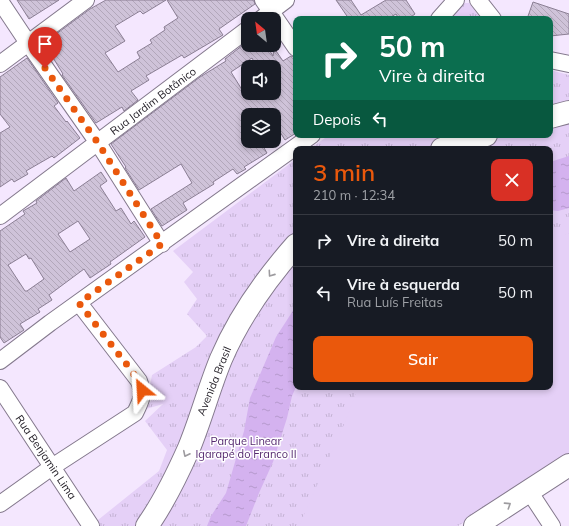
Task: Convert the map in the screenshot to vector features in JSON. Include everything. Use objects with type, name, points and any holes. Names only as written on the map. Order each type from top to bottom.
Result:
[{"type":"highway","points":[[553,116],[569,112]]},
{"type":"highway","points":[[451,146],[477,138]]},
{"type":"highway","name":"Avenida Brasil","points":[[147,526],[161,506],[189,448],[222,358],[248,307],[274,270],[293,248]]},
{"type":"highway","points":[[475,526],[569,465]]},
{"type":"street","points":[[0,64],[86,0]]},
{"type":"street","points":[[286,0],[265,10],[293,44]]},
{"type":"street","points":[[442,16],[456,0]]},
{"type":"street","points":[[478,0],[491,16]]},
{"type":"street","points":[[0,1],[98,143],[162,244]]},
{"type":"street","name":"Rua Jardim Botânico","points":[[0,216],[241,34]]},
{"type":"street","points":[[553,61],[569,64]]},
{"type":"street","points":[[297,146],[308,138]]},
{"type":"street","points":[[0,361],[293,149]]},
{"type":"street","points":[[0,504],[52,467],[135,413],[142,400],[142,390],[138,381],[79,303]]},
{"type":"street","name":"Rua Benjamin Lima","points":[[0,388],[91,526]]},
{"type":"street","points":[[529,491],[552,526]]},
{"type":"green space","points":[[464,3],[469,3],[479,16],[450,16]]},
{"type":"green space","name":"Parque Linear Igarapé do Franco II","points":[[553,71],[569,75],[569,456],[458,526],[94,526],[93,524],[159,471],[167,450],[145,421],[163,404],[146,409],[151,401],[149,391],[152,375],[196,347],[207,336],[187,314],[197,299],[184,282],[193,272],[173,251],[293,161],[293,390],[553,390],[553,146],[314,146],[325,138],[553,138]]},
{"type":"green space","points":[[569,233],[569,453],[453,526],[299,526],[346,420],[357,390],[553,390],[553,238]]},
{"type":"water","points":[[569,156],[569,208],[558,211],[553,210],[553,161]]},
{"type":"water","points":[[293,311],[293,390],[295,390],[273,462],[246,526],[207,526],[211,516],[226,493],[244,431],[250,398],[276,337]]},
{"type":"building","points":[[17,0],[59,0],[29,19]]},
{"type":"building","points":[[106,0],[166,0],[143,14],[140,11],[115,26],[125,41],[105,53],[118,72],[140,58],[137,52],[152,43],[150,40],[165,30],[164,27],[178,18],[167,0],[254,0],[255,4],[243,12],[241,12],[241,14],[219,29],[223,35],[184,58],[182,55],[146,76],[149,80],[131,91],[138,100],[124,111],[122,107],[96,123],[62,75],[63,74],[44,43],[90,9]]},
{"type":"building","points":[[336,0],[351,0],[361,15],[386,0],[406,0],[415,14],[412,16],[397,16],[396,14],[392,16],[347,16]]},
{"type":"building","points":[[533,2],[569,14],[569,34],[553,36],[553,16],[528,16]]},
{"type":"building","points":[[241,47],[241,52],[270,52],[273,56],[274,52],[277,52],[283,61],[293,56],[293,135],[285,140],[281,134],[281,108],[241,108],[241,148],[264,148],[267,153],[244,167],[246,169],[237,174],[233,169],[213,182],[214,184],[183,203],[187,210],[162,226],[151,209],[192,183],[181,164],[139,190],[111,144],[200,77],[226,61],[225,59]]},
{"type":"building","points":[[27,58],[58,103],[54,106],[80,138],[54,158],[52,156],[26,171],[28,174],[14,182],[12,179],[0,187],[0,133],[10,127],[0,114],[0,77]]},
{"type":"building","points":[[101,172],[107,181],[100,186],[116,211],[121,208],[131,224],[134,221],[145,237],[110,262],[111,264],[90,278],[84,269],[49,295],[52,300],[38,309],[40,312],[20,324],[24,330],[4,343],[0,337],[0,231],[25,214],[23,211],[37,203],[36,201],[66,178],[74,191]],"holes":[[[78,221],[90,239],[70,252],[58,234]],[[26,254],[29,259],[31,258],[44,279],[27,291],[25,291],[8,265]]]},
{"type":"route","points":[[45,68],[98,143],[162,244],[79,303],[131,370],[142,390]]}]
